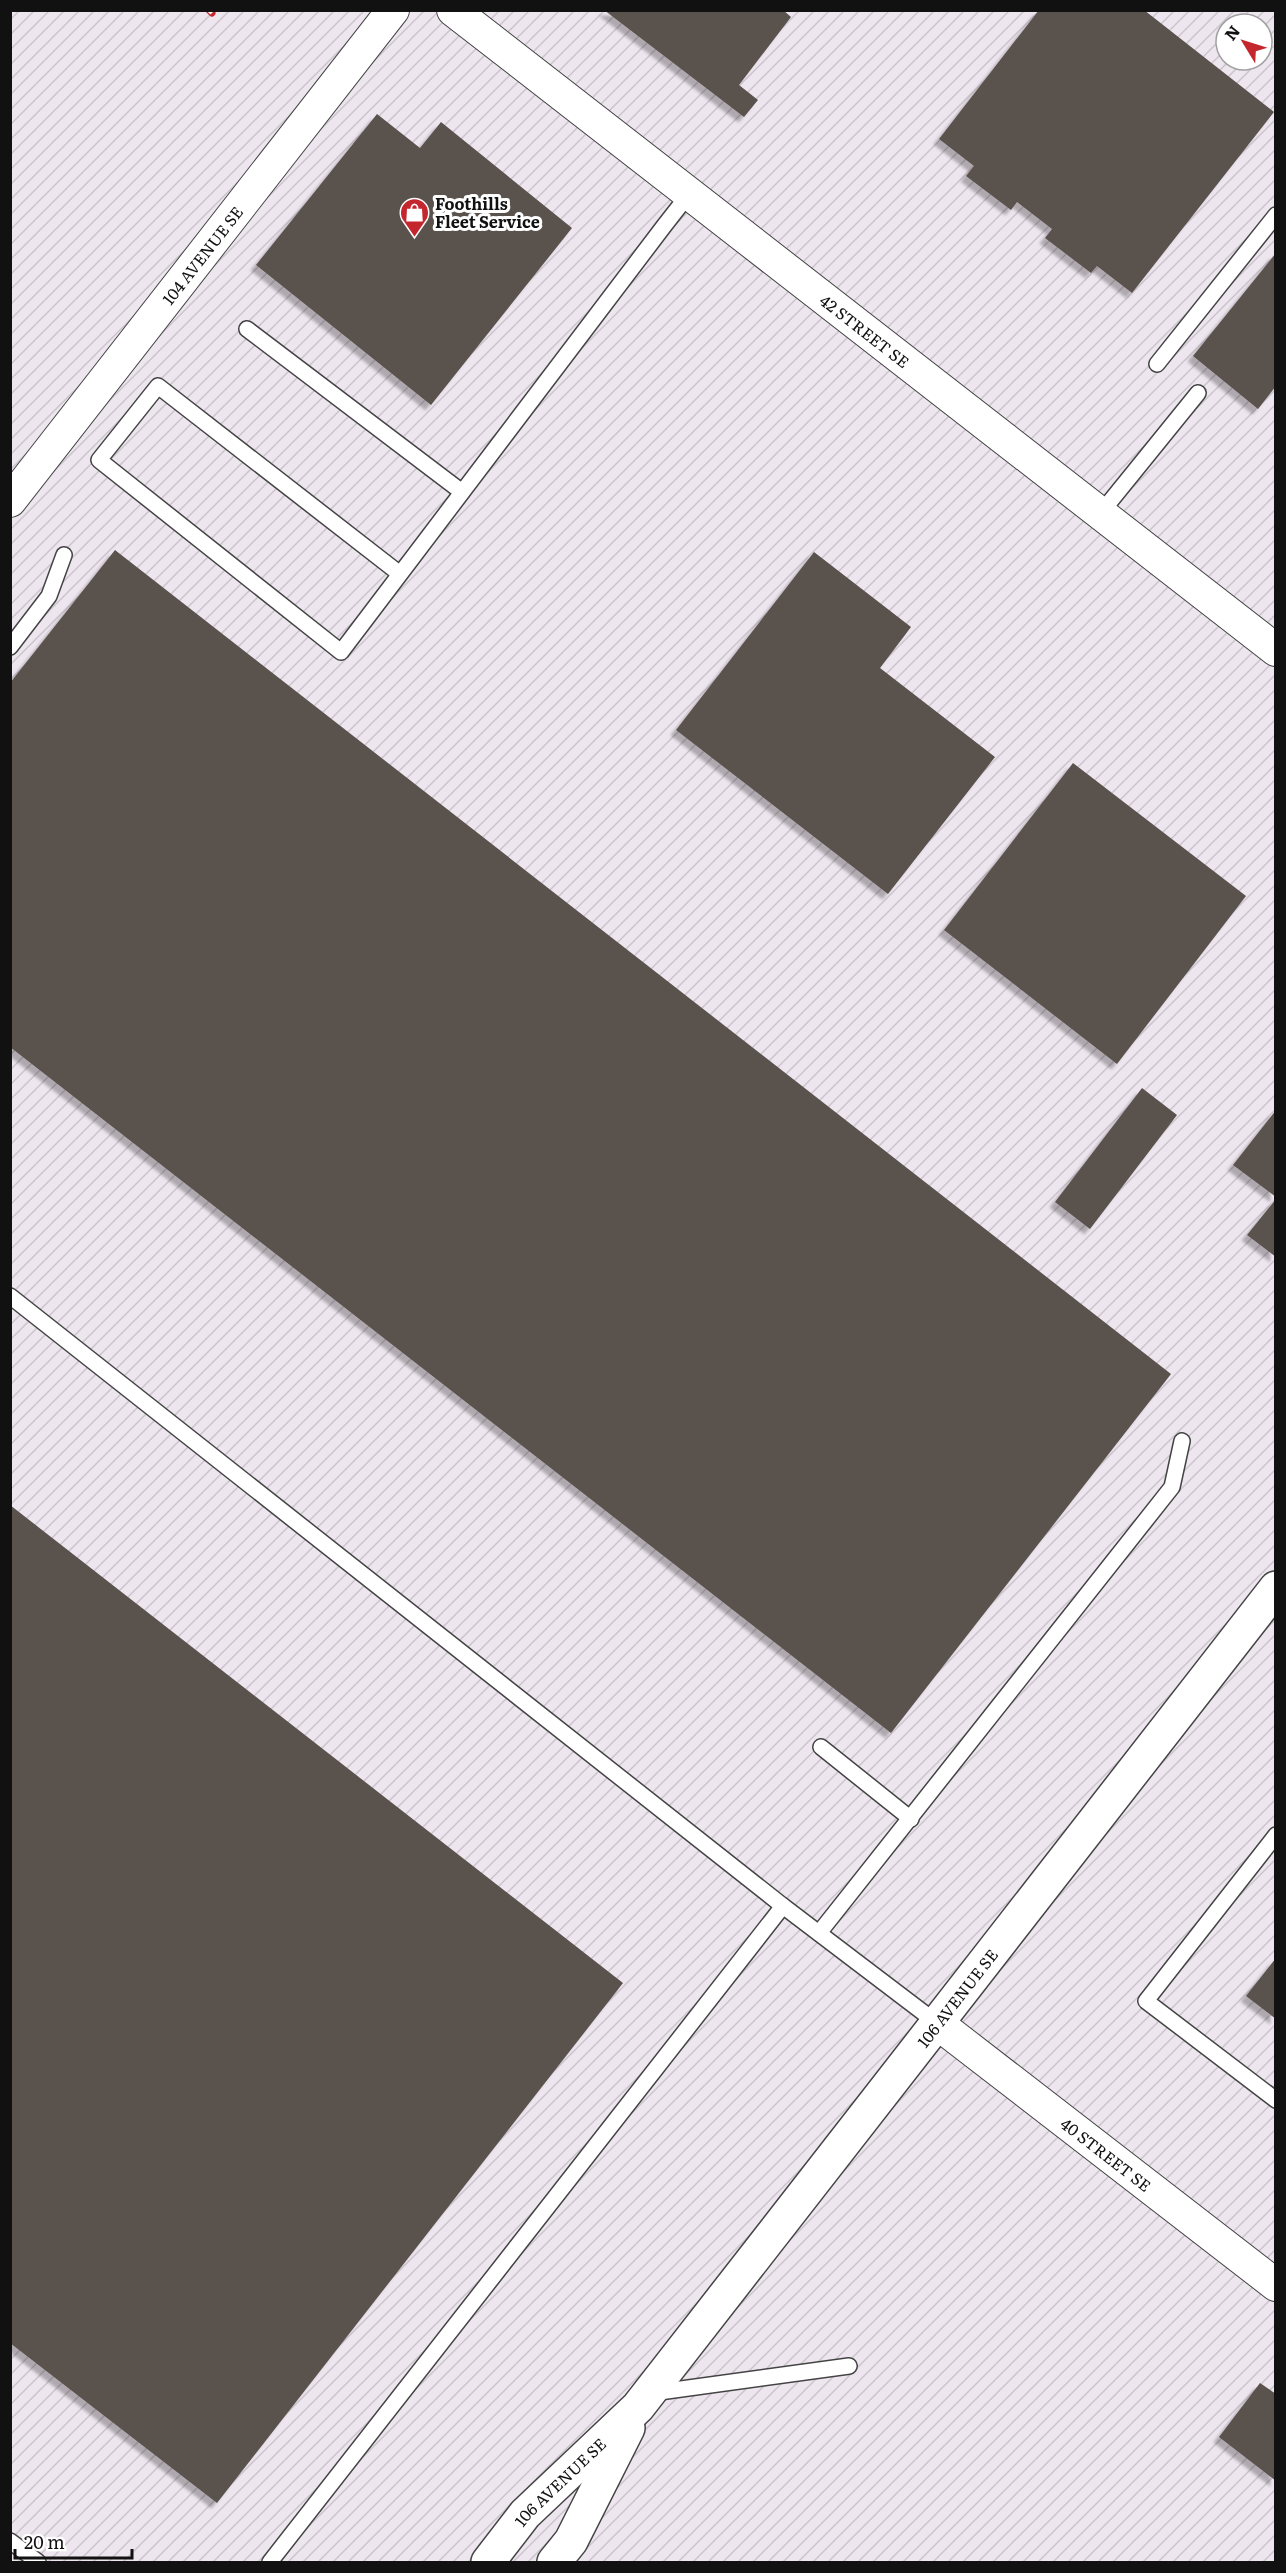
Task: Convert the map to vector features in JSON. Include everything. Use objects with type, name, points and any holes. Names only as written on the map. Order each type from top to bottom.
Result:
[{"type":"street","name":"104 AVENUE SE","points":[[10,501],[393,10]]},
{"type":"street","name":"42 STREET SE","points":[[453,10],[1275,650]]},
{"type":"street","name":"106 AVENUE SE","points":[[488,2562],[525,2514],[643,2400],[1275,1588]]},
{"type":"street","name":"40 STREET SE","points":[[937,2023],[1272,2276]]},
{"type":"street","name":"106 AVENUE SE","points":[[554,2562],[571,2541],[643,2400]]},
{"type":"lane","points":[[400,574],[158,386],[99,460],[341,652],[689,194]]},
{"type":"lane","points":[[1157,364],[1275,215]]},
{"type":"lane","points":[[247,329],[462,492]]},
{"type":"lane","points":[[1100,514],[1198,393]]},
{"type":"lane","points":[[10,647],[49,596],[64,555]]},
{"type":"lane","points":[[10,1296],[783,1906],[937,2023]]},
{"type":"lane","points":[[819,1933],[912,1819],[1172,1487],[1182,1441]]},
{"type":"lane","points":[[821,1747],[912,1819]]},
{"type":"lane","points":[[1275,1835],[1146,2001],[1275,2100]]},
{"type":"lane","points":[[270,2562],[783,1906]]},
{"type":"lane","points":[[643,2400],[849,2366]]},
{"type":"lane","points":[[10,2541],[38,2562]]},
{"type":"shaded area","points":[[11,11],[1275,11],[1275,2562],[11,2562]]},
{"type":"building","points":[[604,10],[783,10],[791,17],[739,85],[758,100],[744,117]]},
{"type":"building","points":[[1039,10],[1144,10],[1214,65],[1214,72],[1223,72],[1274,112],[1132,293],[1097,266],[1091,273],[1045,238],[1052,229],[1017,202],[1011,210],[966,176],[974,166],[939,139]]},
{"type":"building","points":[[377,114],[420,148],[441,122],[572,228],[431,405],[256,265]]},
{"type":"building","points":[[1276,253],[1276,386],[1258,409],[1193,356]]},
{"type":"building","points":[[115,550],[1171,1374],[891,1733],[10,1047],[10,683]]},
{"type":"building","points":[[814,552],[911,627],[880,668],[995,757],[888,894],[676,730]]},
{"type":"building","points":[[1073,763],[1246,896],[1117,1064],[944,930]]},
{"type":"building","points":[[1142,1088],[1177,1115],[1090,1229],[1055,1202]]},
{"type":"building","points":[[1276,1110],[1276,1197],[1233,1165]]},
{"type":"building","points":[[1276,1199],[1276,1257],[1247,1235]]},
{"type":"building","points":[[10,1505],[623,1983],[217,2503],[10,2343]]},
{"type":"building","points":[[1276,1958],[1276,2019],[1246,1996]]},
{"type":"building","points":[[1260,2383],[1276,2394],[1276,2481],[1219,2437]]},
{"type":"railway","points":[[209,10],[212,13]]},
{"type":"place","name":"Foothills Fleet Service","points":[[414,238]]}]
